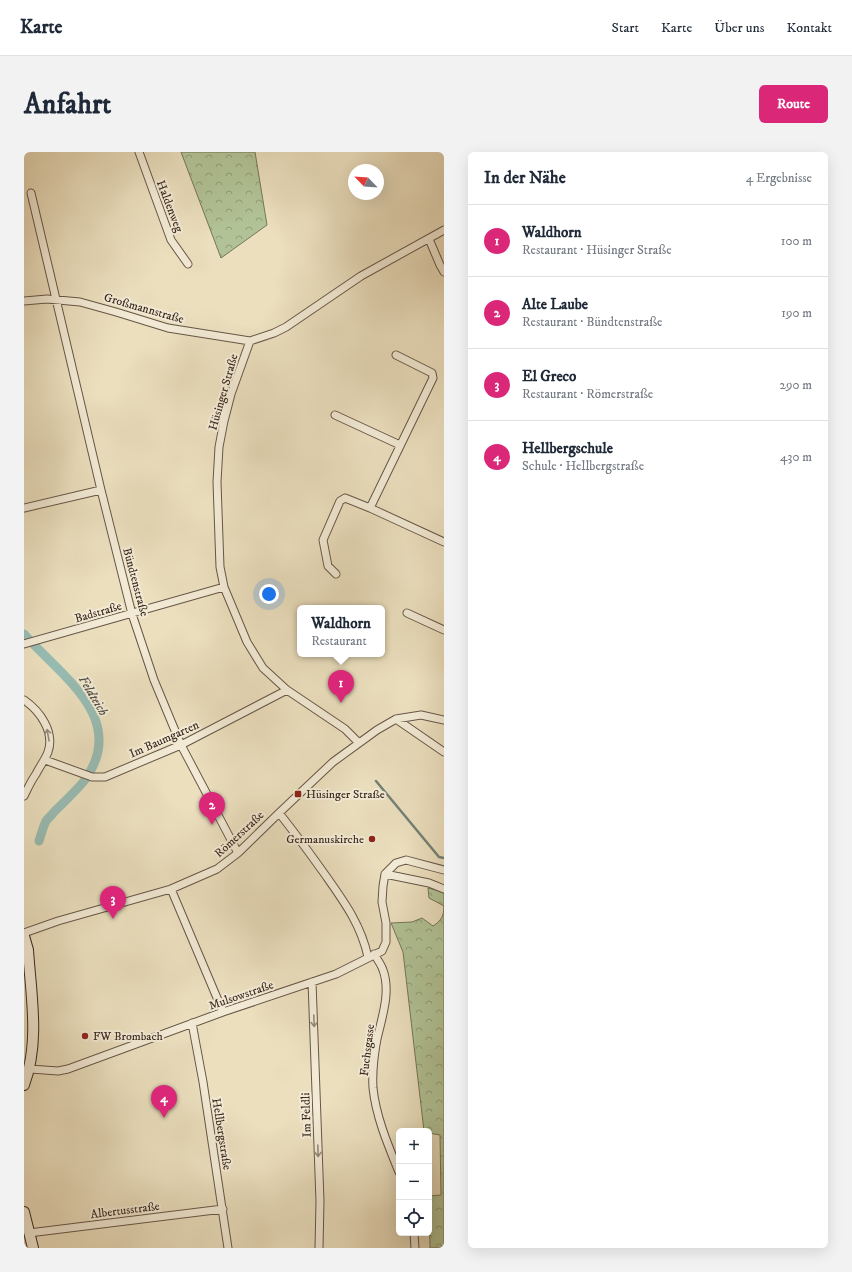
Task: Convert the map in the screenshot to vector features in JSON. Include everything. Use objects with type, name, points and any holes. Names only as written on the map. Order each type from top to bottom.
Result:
[{"type":"main road","points":[[24,934],[28,950],[34,1024],[33,1052],[30,1069],[24,1085]]},
{"type":"main road","points":[[24,1212],[33,1248]]},
{"type":"street","name":"Haldenweg","points":[[139,152],[171,240],[188,264]]},
{"type":"street","points":[[31,193],[57,300]]},
{"type":"street","name":"Hüsinger Straße","points":[[359,743],[345,729],[287,690],[263,668],[247,642],[224,587],[220,567],[217,482],[219,447],[231,394],[250,341],[274,333],[286,327],[361,276],[444,230]]},
{"type":"street","points":[[429,239],[444,272]]},
{"type":"street","name":"Großmannstraße","points":[[24,301],[41,299],[80,302],[168,328],[250,341]]},
{"type":"street","name":"Bündtenstraße","points":[[57,300],[101,490],[132,614],[154,680],[181,746],[238,853]]},
{"type":"street","points":[[370,508],[433,378],[432,372],[396,355]]},
{"type":"street","points":[[335,415],[400,445]]},
{"type":"street","points":[[24,508],[101,490]]},
{"type":"street","points":[[336,574],[328,566],[323,540],[340,500],[345,498],[444,542]]},
{"type":"street","name":"Badstraße","points":[[25,644],[224,587]]},
{"type":"street","points":[[407,612],[444,630]]},
{"type":"street","name":"Im Baumgarten","points":[[45,760],[88,775],[105,777],[181,746],[287,690]]},
{"type":"street","points":[[24,700],[43,717],[48,731],[50,746],[45,760],[36,773],[24,796]]},
{"type":"street","name":"Römerstraße","points":[[24,934],[58,921],[171,889],[217,869],[238,853],[279,812],[339,757],[376,730],[396,720],[421,714],[444,720]]},
{"type":"street","points":[[396,720],[444,752]]},
{"type":"street","name":"Fuchsgasse","points":[[279,812],[346,905],[363,936],[371,956],[383,970],[386,983],[386,995],[374,1061],[373,1087],[375,1101],[383,1130],[396,1164]]},
{"type":"street","points":[[385,874],[396,863],[406,860],[444,870]]},
{"type":"street","points":[[385,874],[429,883],[444,890]]},
{"type":"street","name":"Mulsowstraße","points":[[30,1069],[58,1071],[68,1069],[223,1012],[342,972],[382,951],[386,942],[386,923],[382,902],[385,874]]},
{"type":"street","points":[[171,889],[223,1012]]},
{"type":"street","name":"Im Feldli","points":[[312,982],[320,1201],[319,1248]]},
{"type":"street","name":"Hellbergstraße","points":[[192,1024],[203,1082],[228,1248]]},
{"type":"street","name":"Albertusstraße","points":[[29,1233],[223,1209]]},
{"type":"street","points":[[414,1236],[415,1248]]},
{"type":"green space","points":[[181,152],[255,152],[267,225],[221,258]]},
{"type":"green space","points":[[428,888],[444,892],[444,906],[429,898]]},
{"type":"green space","points":[[444,906],[444,1248],[430,1248],[430,1236],[432,1236],[432,1196],[441,1195],[440,1135],[432,1134],[432,1128],[424,1128],[403,952],[391,923],[412,922],[422,918],[433,926],[442,918]]},
{"type":"waterway","name":"Feldteich","points":[[24,634],[71,682],[85,700],[95,718],[99,738],[96,759],[84,781],[47,820],[39,841]]},
{"type":"waterway","points":[[376,781],[439,857],[444,858]]},
{"type":"place","name":"Waldhorn","points":[[341,703]]},
{"type":"place","name":"Hüsinger Straße","points":[[298,794]]},
{"type":"place","name":"Alte Laube","points":[[212,825]]},
{"type":"place","name":"Germanuskirche","points":[[372,839]]},
{"type":"place","name":"El Greco","points":[[113,919]]},
{"type":"place","name":"FW Brombach","points":[[85,1036]]},
{"type":"place","name":"Hellbergschule","points":[[164,1118]]}]
